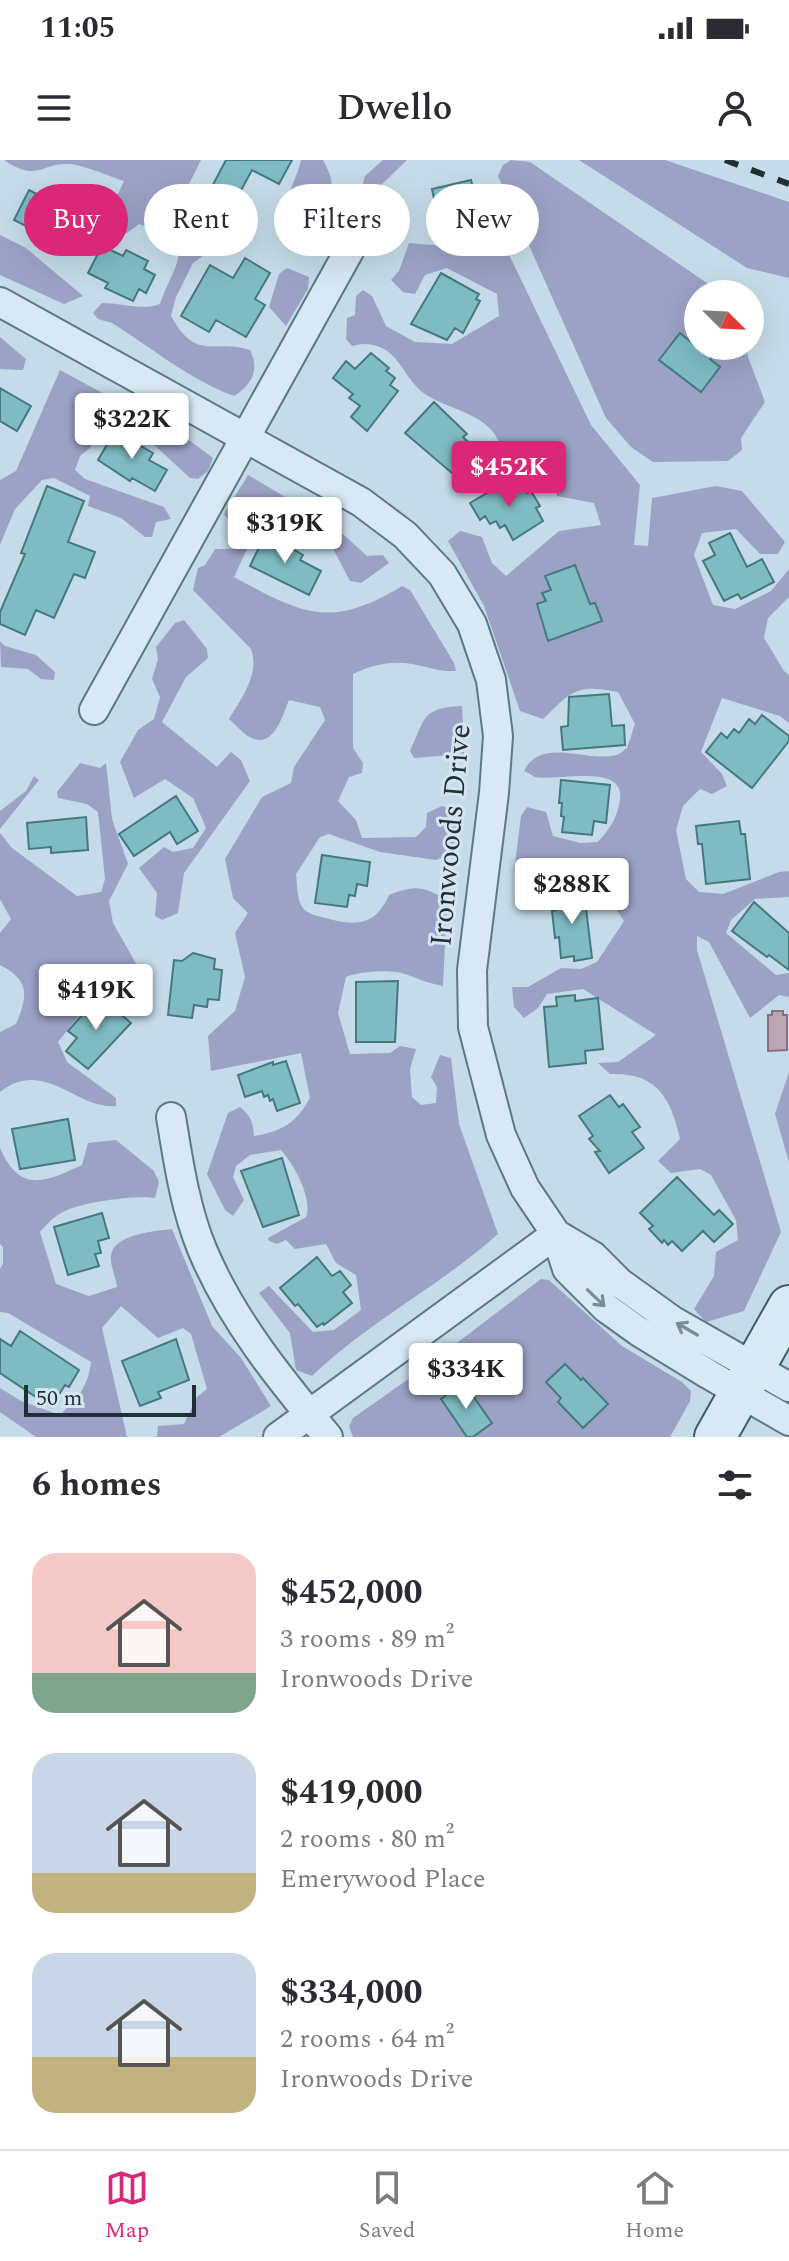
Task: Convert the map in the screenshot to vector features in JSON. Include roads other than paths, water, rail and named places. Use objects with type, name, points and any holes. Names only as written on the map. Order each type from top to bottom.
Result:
[{"type":"street","points":[[94,710],[346,256]]},
{"type":"street","name":"Ironwoods Drive","points":[[0,302],[361,502],[405,535],[442,574],[472,624],[491,680],[498,736],[472,970],[473,1027],[501,1135],[525,1188],[556,1234],[567,1269],[606,1308],[638,1331],[748,1380]]},
{"type":"street","points":[[171,1117],[179,1166],[202,1248],[249,1338],[328,1437]]},
{"type":"street","points":[[278,1437],[556,1234]]},
{"type":"street","points":[[715,1437],[789,1306]]},
{"type":"street","points":[[748,1380],[789,1387]]},
{"type":"street","points":[[748,1380],[789,1421]]},
{"type":"railway","points":[[725,160],[789,184]]}]
